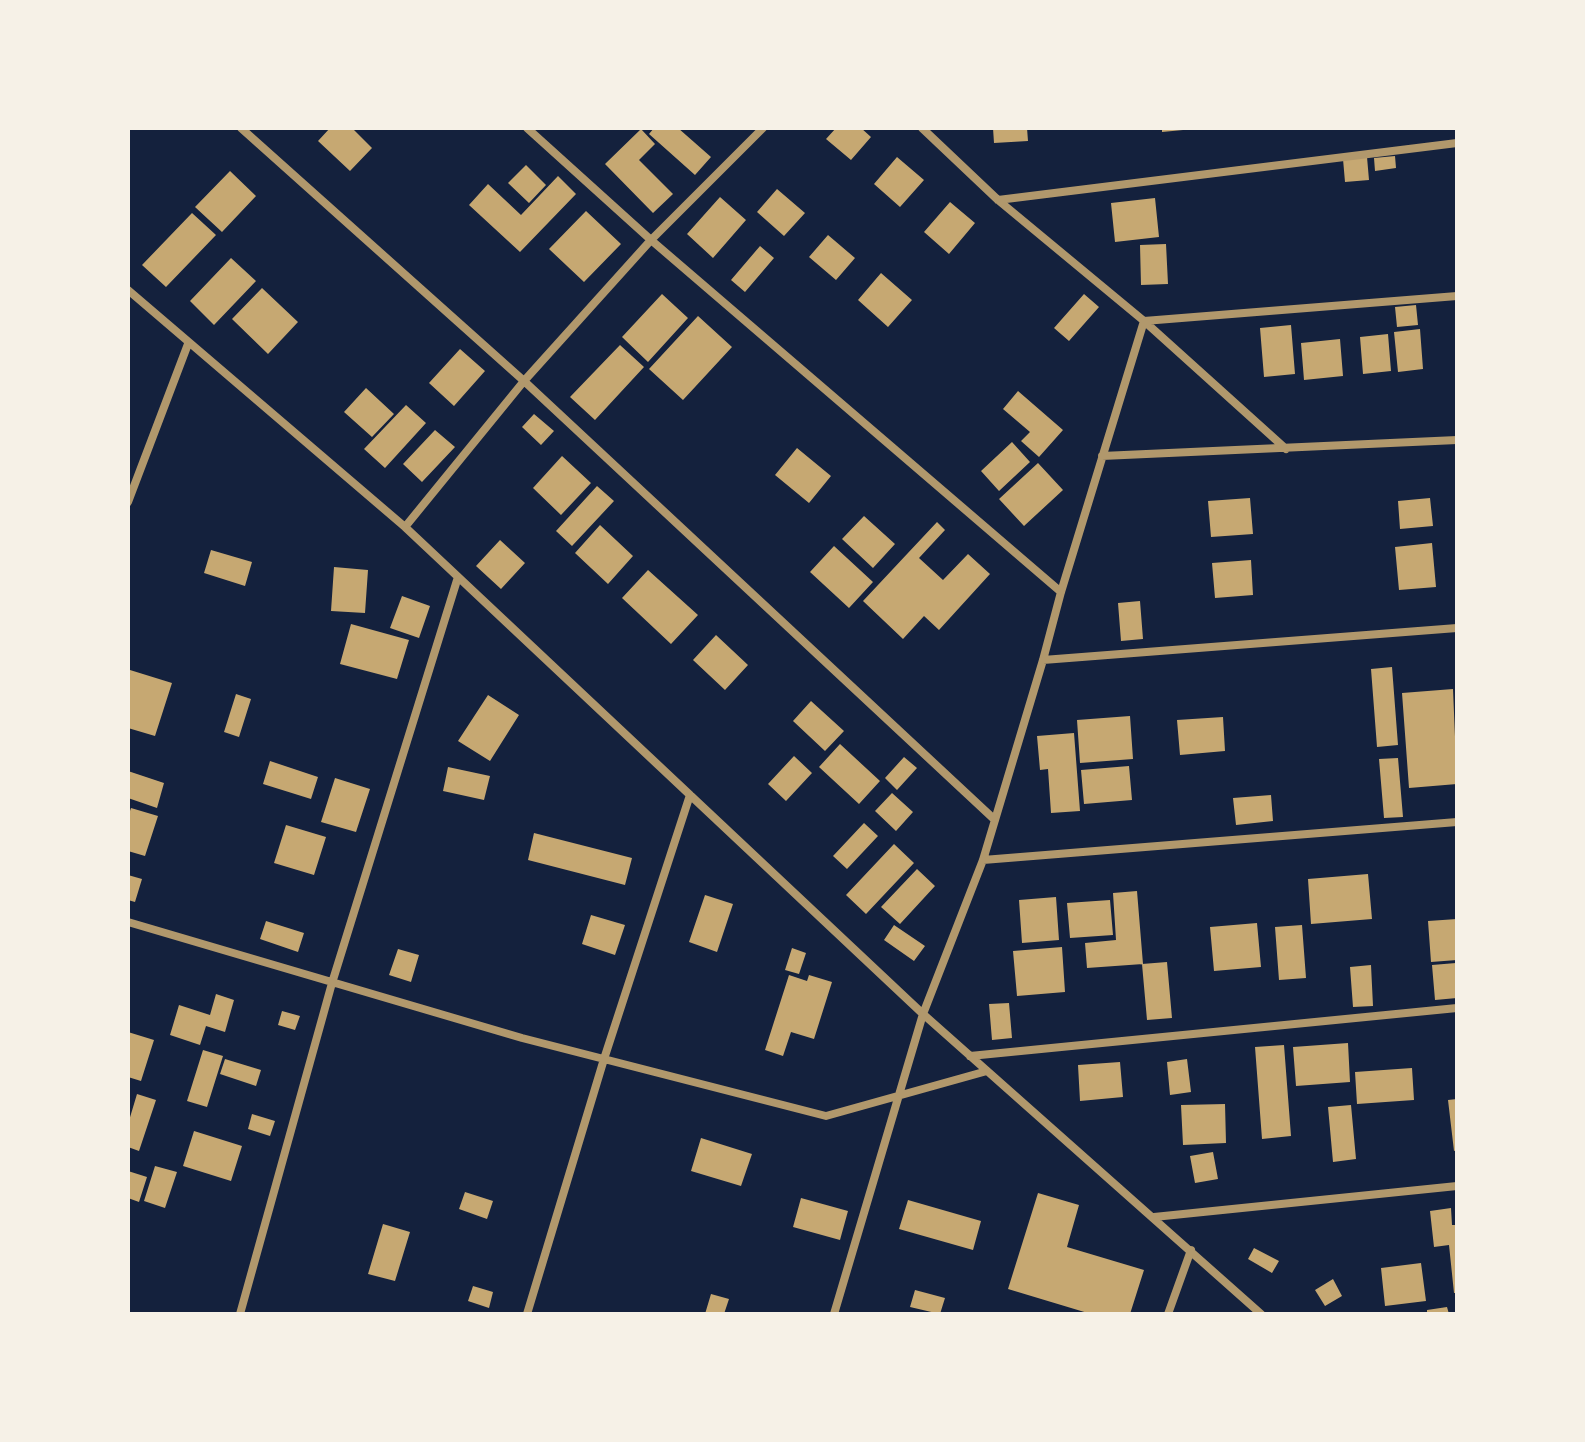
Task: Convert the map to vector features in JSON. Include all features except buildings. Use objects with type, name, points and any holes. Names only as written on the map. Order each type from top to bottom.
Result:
[{"type":"street","points":[[241,128],[524,381],[995,820]]},
{"type":"street","points":[[527,128],[651,240],[1061,592]]},
{"type":"street","points":[[405,527],[524,381],[651,240],[763,128]]},
{"type":"street","points":[[922,128],[998,200],[1144,321],[1286,449]]},
{"type":"street","points":[[998,200],[1457,143]]},
{"type":"street","points":[[128,290],[405,527],[923,1014],[1261,1314]]},
{"type":"street","points":[[1144,321],[1457,296]]},
{"type":"street","points":[[834,1314],[923,1014],[983,860],[1144,321]]},
{"type":"street","points":[[128,502],[188,344]]},
{"type":"street","points":[[1102,456],[1457,440]]},
{"type":"street","points":[[240,1314],[332,983],[458,577]]},
{"type":"street","points":[[1043,660],[1457,628]]},
{"type":"street","points":[[527,1314],[604,1059],[690,795]]},
{"type":"street","points":[[983,860],[1457,822]]},
{"type":"street","points":[[128,922],[604,1059],[826,1116],[987,1071]]},
{"type":"street","points":[[970,1056],[1457,1008]]},
{"type":"street","points":[[1154,1217],[1457,1186]]},
{"type":"street","points":[[1168,1314],[1191,1250]]}]
